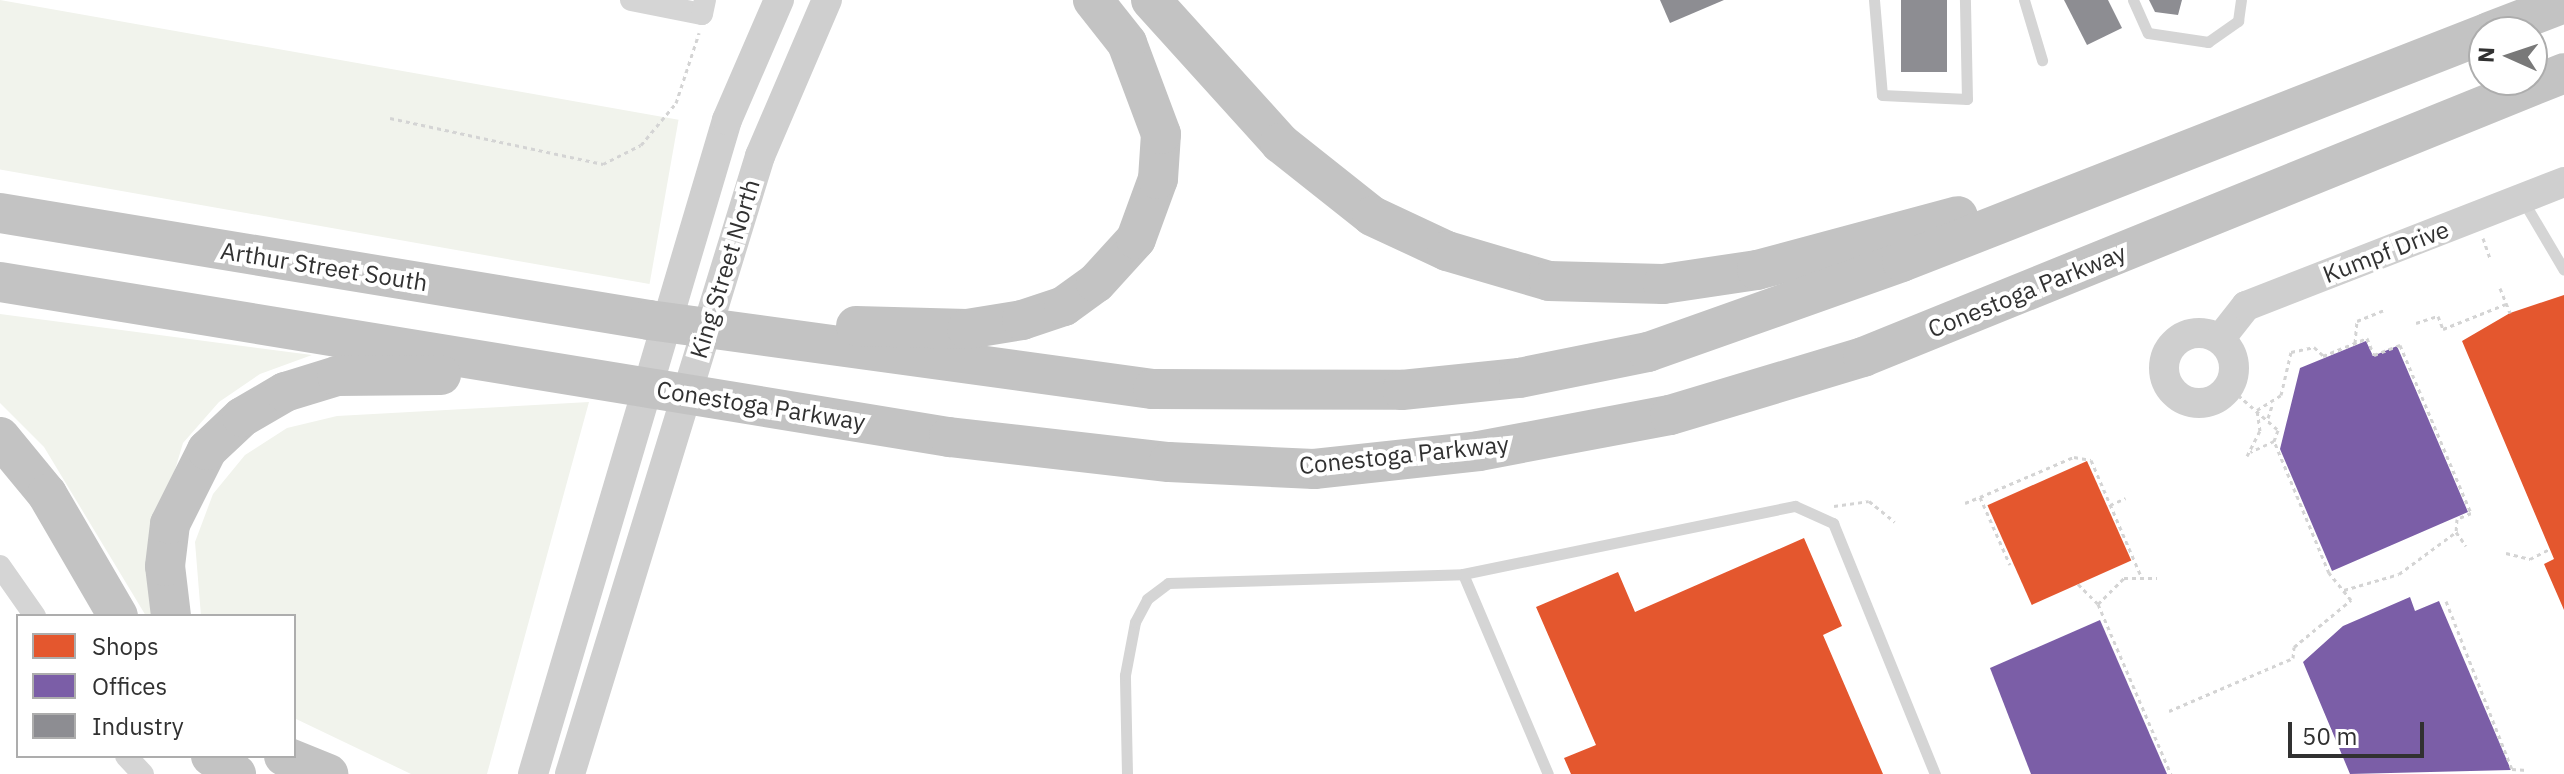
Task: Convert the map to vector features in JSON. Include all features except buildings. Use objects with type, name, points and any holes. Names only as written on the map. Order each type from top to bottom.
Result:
[{"type":"highway","points":[[649,320],[967,329],[1064,306],[1096,283],[1136,239],[1149,212],[1161,134],[1127,43],[1093,0]]},
{"type":"highway","points":[[1151,0],[1280,143],[1372,216],[1447,251],[1549,281],[1663,284],[1757,270],[2160,159]]},
{"type":"highway","points":[[2530,16],[2564,3]]},
{"type":"highway","points":[[649,320],[1153,389],[1268,394],[1504,380],[1648,352],[2468,40]]},
{"type":"highway","name":"Conestoga Parkway","points":[[0,282],[949,437],[1169,462],[1314,469],[1479,451],[1670,415],[1863,357],[2564,73]]},
{"type":"highway","name":"Arthur Street South","points":[[0,213],[649,320]]},
{"type":"highway","points":[[171,614],[165,566],[184,486],[231,428],[285,392],[337,376],[382,373],[605,380]]},
{"type":"highway","points":[[0,437],[47,494],[117,614]]},
{"type":"highway","points":[[214,758],[236,774]]},
{"type":"highway","points":[[289,758],[328,774]]},
{"type":"main road","name":"King Street North","points":[[533,774],[628,441],[689,244],[742,80],[779,0]]},
{"type":"main road","name":"King Street North","points":[[570,774],[769,130],[827,0]]},
{"type":"main road","name":"Kumpf Drive","points":[[2220,339],[2246,306],[2564,182]]},
{"type":"street","points":[[631,0],[703,7]]},
{"type":"street","points":[[0,566],[34,614]]},
{"type":"street","points":[[128,758],[143,774]]},
{"type":"lane","points":[[1874,0],[1882,95],[1967,99],[1965,0]]},
{"type":"lane","points":[[2024,0],[2042,60]]},
{"type":"lane","points":[[2133,0],[2148,33],[2208,42],[2238,21],[2241,0]]},
{"type":"lane","points":[[2522,199],[2564,270]]},
{"type":"lane","points":[[1127,774],[1125,675],[1135,622],[1147,599],[1168,583],[1463,574],[1795,506],[1815,509],[1833,523],[1935,774]]},
{"type":"lane","points":[[1463,574],[1548,774]]},
{"type":"path","points":[[390,118],[603,164],[641,145],[676,103],[703,7]]},
{"type":"path","points":[[2480,230],[2490,258]]},
{"type":"path","points":[[2500,288],[2510,313]]},
{"type":"path","points":[[2416,323],[2438,316],[2443,329],[2506,304]]},
{"type":"path","points":[[2355,343],[2357,321],[2384,310]]},
{"type":"path","points":[[2268,418],[2291,352],[2314,347],[2325,357],[2367,338],[2374,355],[2400,345],[2471,513],[2457,519],[2456,532],[2466,546]]},
{"type":"path","points":[[2238,395],[2268,418],[2278,430],[2274,441],[2248,454],[2260,431],[2257,410]]},
{"type":"path","points":[[2257,410],[2273,402]]},
{"type":"path","points":[[2169,711],[2293,658],[2294,647],[2351,600],[2343,590],[2274,441]]},
{"type":"path","points":[[1965,503],[2078,457],[2091,460],[2141,576]]},
{"type":"path","points":[[1980,497],[2010,565]]},
{"type":"path","points":[[2110,505],[2126,498]]},
{"type":"path","points":[[1815,509],[1869,501],[1895,522]]},
{"type":"path","points":[[2343,590],[2399,574],[2456,532]]},
{"type":"path","points":[[2506,553],[2530,559],[2550,549]]},
{"type":"path","points":[[2098,604],[2124,578],[2157,578]]},
{"type":"path","points":[[2078,584],[2098,604],[2171,774]]},
{"type":"path","points":[[2446,601],[2512,769],[2527,770]]},
{"type":"shaded area","points":[[0,0],[679,120],[650,284],[0,170]]},
{"type":"shaded area","points":[[0,314],[312,355],[260,374],[219,402],[183,443],[148,560],[157,614],[145,614],[44,447],[0,403]]},
{"type":"shaded area","points":[[589,402],[487,774],[411,774],[296,719],[296,614],[201,614],[195,542],[213,494],[245,455],[287,428],[337,416]]}]
